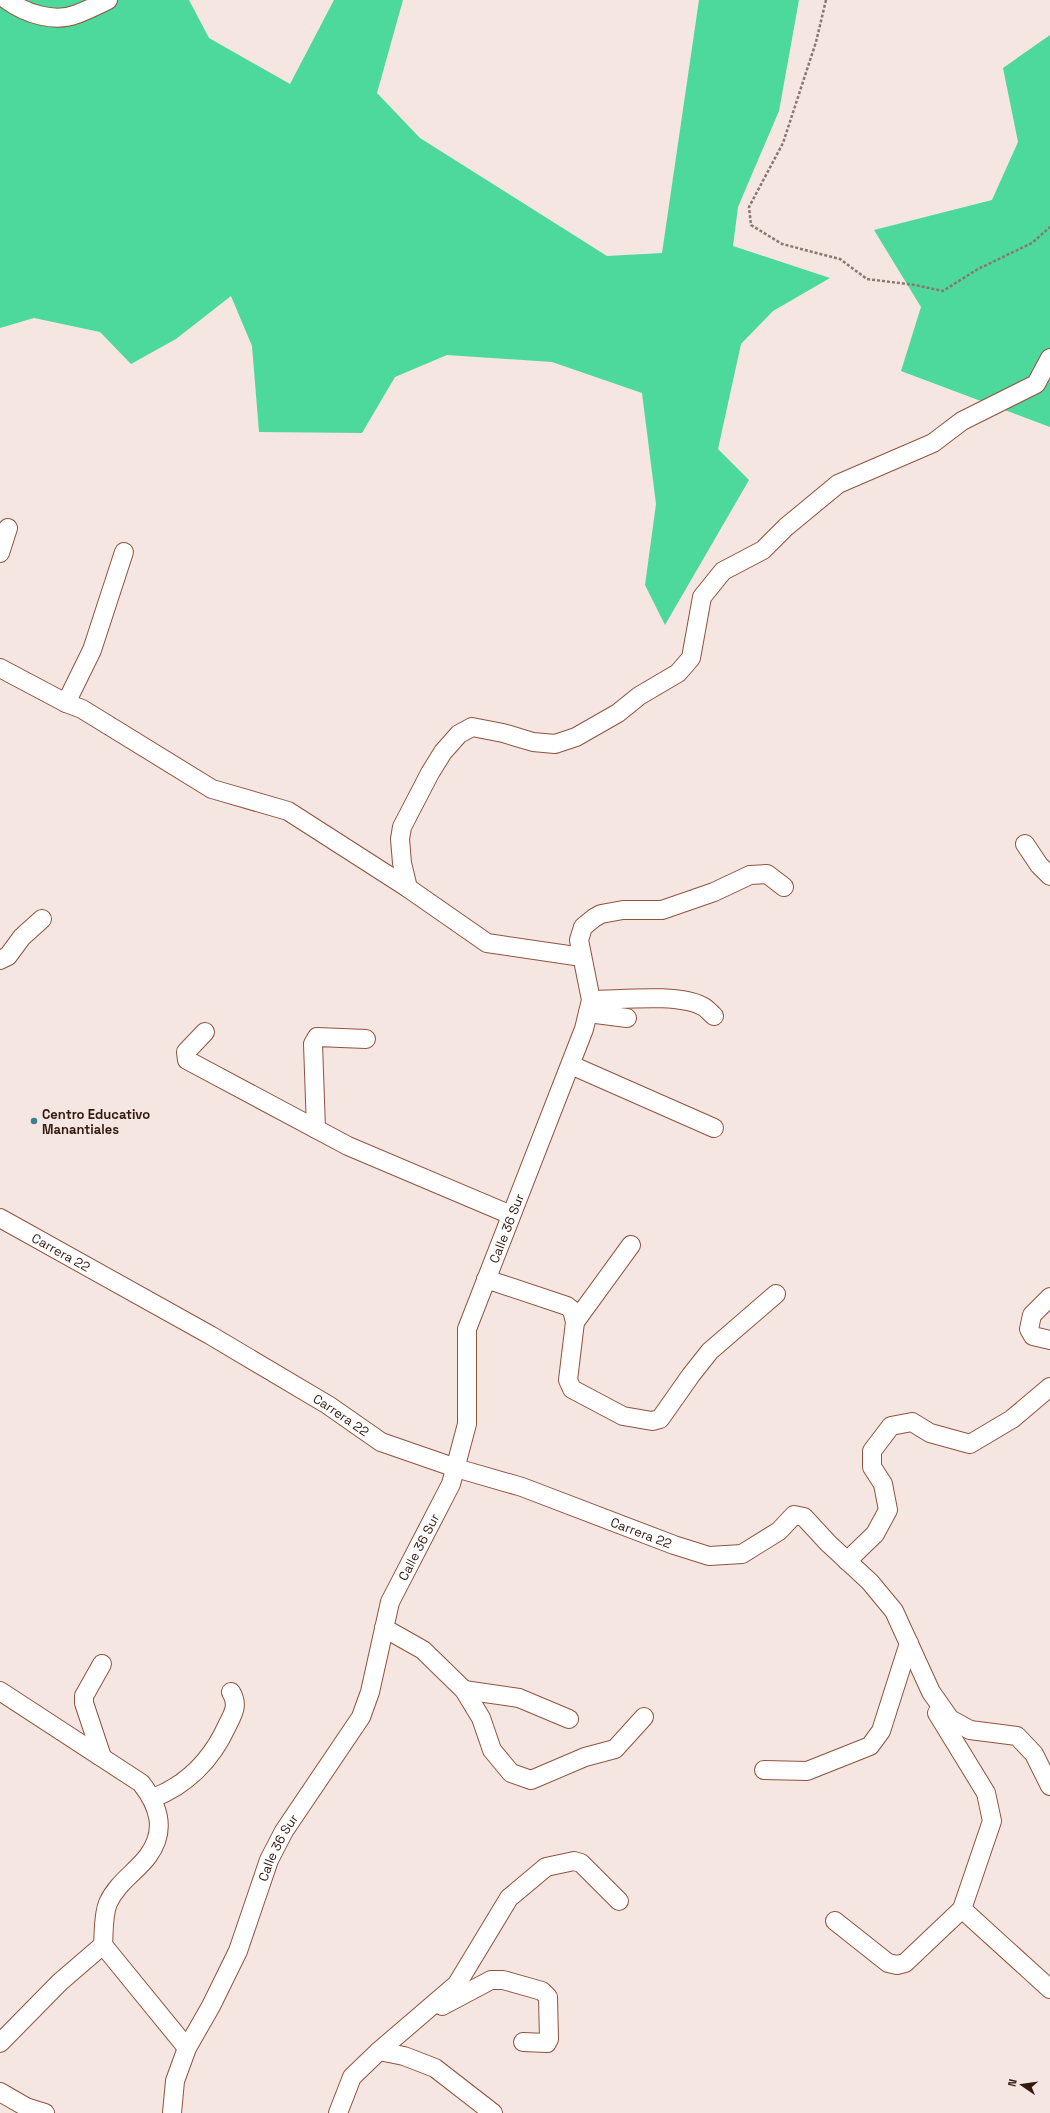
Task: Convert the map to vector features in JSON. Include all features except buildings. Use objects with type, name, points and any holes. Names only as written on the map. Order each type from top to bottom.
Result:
[{"type":"street","points":[[7,0],[38,15],[63,17],[76,15],[108,0]]},
{"type":"street","points":[[408,888],[402,863],[400,839],[402,827],[430,773],[443,752],[458,734],[472,727],[503,733],[533,742],[556,744],[576,737],[618,713],[639,696],[678,674],[691,658],[702,597],[723,571],[763,550],[786,527],[838,484],[933,443],[962,421],[1036,384],[1050,358]]},
{"type":"street","points":[[0,553],[8,528]]},
{"type":"street","points":[[66,703],[92,650],[124,552]]},
{"type":"street","points":[[0,668],[66,703],[82,709],[212,788],[288,811],[408,888],[488,943],[582,957]]},
{"type":"street","points":[[1025,844],[1039,865],[1050,876]]},
{"type":"street","name":"Calle 36 Sur","points":[[172,2113],[175,2081],[187,2048],[211,2006],[238,1951],[269,1860],[284,1831],[361,1717],[370,1692],[390,1602],[451,1484],[466,1424],[467,1329],[584,1029],[590,1006],[580,940],[583,927],[601,914],[623,910],[662,910],[714,892],[750,875],[767,874],[784,887]]},
{"type":"street","points":[[0,960],[8,956],[22,937],[42,919]]},
{"type":"street","points":[[590,1006],[672,999],[696,1003],[704,1006],[714,1016]]},
{"type":"street","points":[[590,1006],[626,1018]]},
{"type":"street","points":[[205,1032],[186,1052],[187,1060],[348,1146],[511,1215]]},
{"type":"street","points":[[316,1129],[313,1044],[317,1037],[366,1039]]},
{"type":"street","points":[[570,1065],[714,1128]]},
{"type":"street","name":"Carrera 22","points":[[0,1218],[315,1397],[381,1442],[456,1468],[522,1487],[674,1545],[708,1556],[742,1554],[779,1532],[794,1515],[804,1517],[847,1561]]},
{"type":"street","points":[[575,1322],[631,1245]]},
{"type":"street","points":[[486,1279],[567,1306],[572,1310],[575,1322],[568,1380],[572,1389],[623,1416],[652,1422],[660,1419],[710,1351],[776,1294]]},
{"type":"street","points":[[1050,1297],[1032,1315],[1029,1329],[1033,1336],[1050,1340]]},
{"type":"street","points":[[835,1921],[888,1963],[897,1965],[905,1963],[962,1909],[992,1821],[986,1794],[906,1652],[894,1611],[870,1582],[847,1561],[875,1534],[888,1510],[883,1484],[872,1467],[872,1451],[891,1426],[912,1422],[930,1433],[970,1444],[1012,1419],[1050,1387]]},
{"type":"street","points":[[384,1628],[423,1650],[464,1690],[481,1718],[492,1750],[511,1773],[531,1780],[584,1757],[614,1749],[644,1718]]},
{"type":"street","points":[[764,1770],[807,1771],[870,1746],[881,1731],[906,1652]]},
{"type":"street","points":[[906,1652],[950,1719],[970,1730],[1017,1736],[1034,1754],[1050,1786]]},
{"type":"street","points":[[102,1664],[84,1696],[84,1703],[102,1757]]},
{"type":"street","points":[[464,1690],[518,1698],[569,1719]]},
{"type":"street","points":[[153,1798],[169,1792],[189,1778],[218,1746],[235,1710],[236,1699],[231,1692]]},
{"type":"street","points":[[3,1698],[102,1757],[141,1783],[153,1798],[160,1818],[157,1839],[148,1856],[120,1884],[108,1903],[104,1924],[103,1945],[187,2048]]},
{"type":"street","points":[[338,2113],[352,2077],[379,2051],[457,1984],[510,1898],[546,1867],[574,1861],[581,1863],[619,1901]]},
{"type":"street","points":[[962,1909],[1050,1989]]},
{"type":"street","points":[[0,2043],[60,1982],[103,1945]]},
{"type":"street","points":[[419,2017],[491,1980],[503,1980],[542,1991],[548,1997],[549,2039],[547,2043],[523,2042]]},
{"type":"street","points":[[379,2051],[404,2056],[435,2068],[493,2113]]},
{"type":"street","points":[[0,2092],[26,2107],[45,2113]]},
{"type":"path","points":[[826,0],[816,42],[783,143],[749,207],[751,225],[782,244],[840,259],[867,279],[915,284],[944,291],[978,269],[1032,243],[1050,227]]},
{"type":"green space","points":[[0,0],[189,0],[209,38],[290,84],[334,0],[403,0],[377,93],[420,138],[607,256],[662,253],[699,0],[799,0],[779,111],[738,207],[733,246],[830,278],[773,311],[741,344],[718,449],[749,480],[665,625],[645,585],[656,504],[642,393],[552,362],[447,355],[395,377],[362,433],[259,432],[252,346],[231,296],[176,339],[131,364],[100,332],[34,318],[0,328]]},
{"type":"green space","points":[[1050,35],[1050,427],[901,371],[921,307],[874,230],[992,200],[1018,142],[1003,68]]},
{"type":"place","name":"Centro Educativo Manantiales","points":[[34,1121]]}]
